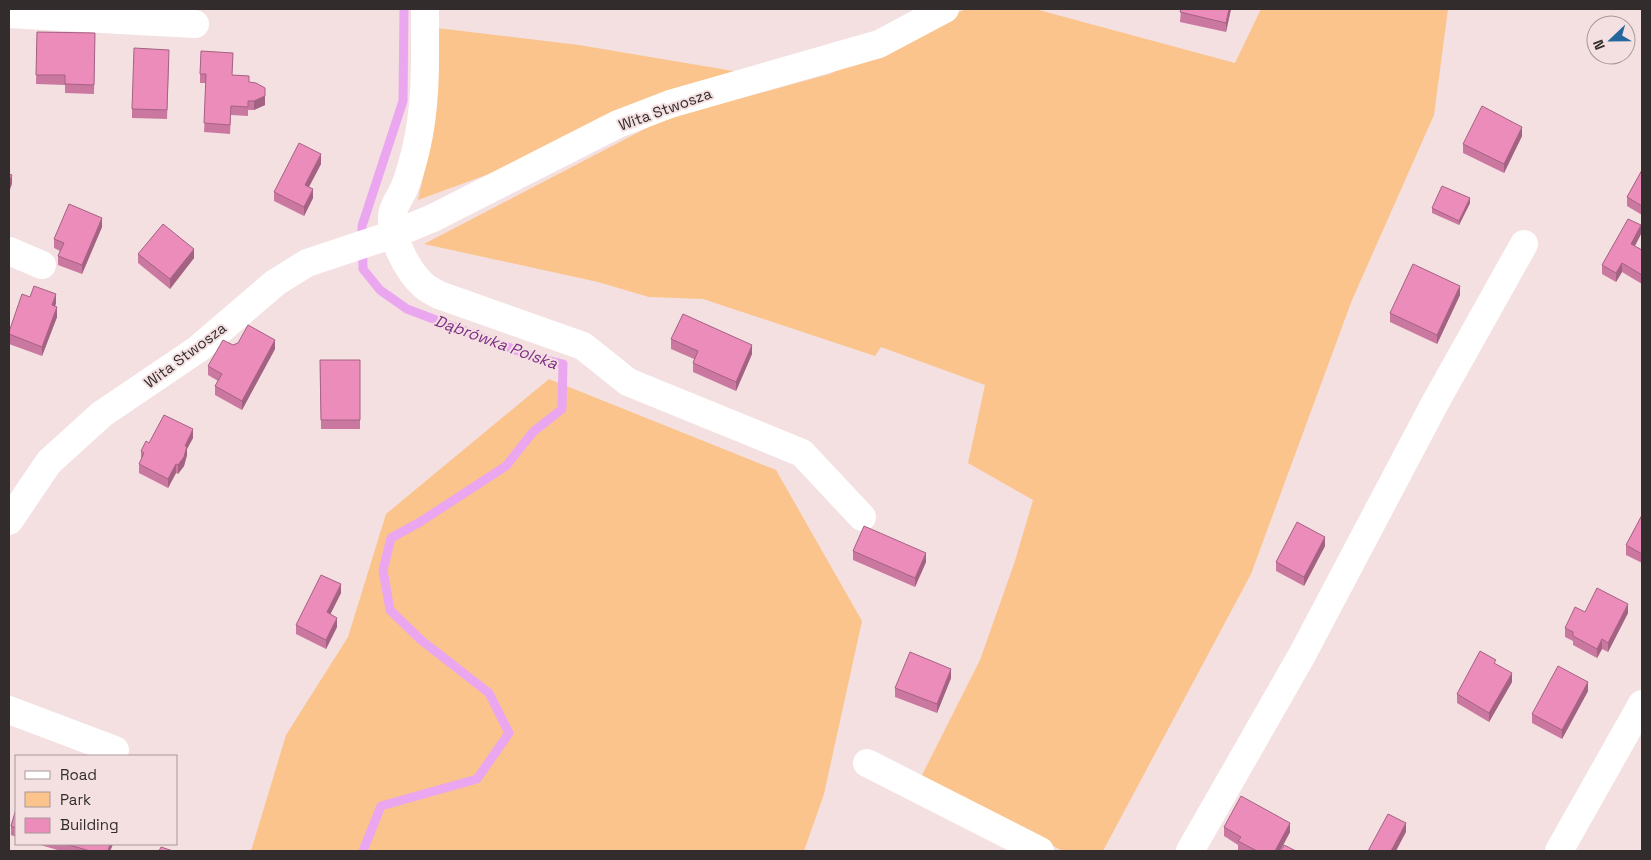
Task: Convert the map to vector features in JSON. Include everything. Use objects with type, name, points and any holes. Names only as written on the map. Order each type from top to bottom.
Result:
[{"type":"street","points":[[425,9],[426,75],[423,110],[416,148],[406,185],[384,238],[423,286],[439,295],[582,346],[628,382],[802,453],[862,517]]},
{"type":"street","name":"Wita Stwosza","points":[[9,521],[49,462],[102,414],[198,349],[275,283],[307,263],[384,238],[501,186],[618,124],[677,102],[879,44],[945,9]]},
{"type":"street","points":[[9,14],[195,24]]},
{"type":"street","points":[[1190,851],[1302,655],[1435,404],[1524,244]]},
{"type":"street","points":[[9,251],[42,265]]},
{"type":"street","points":[[1559,851],[1642,704]]},
{"type":"street","points":[[9,710],[115,750]]},
{"type":"street","points":[[867,763],[1040,851]]},
{"type":"green space","points":[[966,9],[1035,9],[1235,63],[1261,9],[1448,9],[1434,115],[1352,300],[1251,574],[1103,851],[1063,851],[921,777],[980,660],[1015,561],[1033,500],[968,463],[985,385],[881,347],[875,356],[703,299],[649,297],[598,282],[424,244],[662,120],[830,74]]},
{"type":"green space","points":[[437,28],[579,45],[745,73],[538,156],[418,200],[432,135]]},
{"type":"green space","points":[[549,379],[776,470],[862,621],[824,794],[804,851],[251,851],[286,735],[348,637],[386,514]]},
{"type":"building","points":[[1181,9],[1229,9],[1226,23],[1180,12]]},
{"type":"building","points":[[37,32],[95,33],[94,85],[65,84],[65,75],[36,75]]},
{"type":"building","points":[[134,48],[169,50],[167,110],[132,109]]},
{"type":"building","points":[[201,51],[233,53],[232,75],[249,76],[249,82],[256,83],[265,88],[265,96],[254,101],[248,101],[248,107],[231,106],[230,125],[204,123],[206,74],[200,74]]},
{"type":"building","points":[[1482,106],[1522,127],[1504,164],[1463,144]]},
{"type":"building","points":[[299,143],[321,154],[305,185],[313,189],[304,207],[274,192]]},
{"type":"building","points":[[1642,170],[1642,206],[1627,197]]},
{"type":"building","points":[[1442,186],[1470,198],[1459,221],[1432,208]]},
{"type":"building","points":[[69,204],[102,218],[82,265],[58,256],[64,243],[54,239]]},
{"type":"building","points":[[1628,219],[1641,225],[1631,244],[1642,250],[1642,275],[1622,263],[1616,273],[1602,265]]},
{"type":"building","points":[[163,224],[194,249],[170,279],[138,254]]},
{"type":"building","points":[[1413,264],[1460,286],[1437,335],[1390,313]]},
{"type":"building","points":[[34,286],[56,294],[52,305],[57,307],[42,347],[9,334],[22,294],[30,297]]},
{"type":"building","points":[[683,314],[752,345],[736,382],[693,363],[698,351],[671,339]]},
{"type":"building","points":[[248,325],[275,340],[242,401],[215,386],[222,374],[208,366],[223,340],[233,345],[238,343]]},
{"type":"building","points":[[320,360],[360,360],[360,420],[321,420]]},
{"type":"building","points":[[164,415],[193,429],[185,446],[187,446],[184,457],[178,465],[176,464],[168,479],[139,464],[144,453],[141,451],[146,441],[149,443]]},
{"type":"building","points":[[1642,515],[1642,554],[1626,545]]},
{"type":"building","points":[[1297,522],[1325,537],[1304,577],[1276,562]]},
{"type":"building","points":[[864,526],[926,553],[915,578],[853,551]]},
{"type":"building","points":[[321,575],[341,584],[327,612],[337,618],[326,640],[296,625]]},
{"type":"building","points":[[1597,588],[1628,604],[1608,643],[1602,639],[1597,649],[1573,636],[1573,632],[1565,628],[1575,607],[1585,612]]},
{"type":"building","points":[[1480,651],[1496,660],[1494,663],[1512,673],[1489,713],[1457,694]]},
{"type":"building","points":[[910,652],[951,669],[937,704],[895,688]]},
{"type":"building","points":[[1558,666],[1588,682],[1562,730],[1532,714]]},
{"type":"building","points":[[1241,796],[1290,823],[1275,851],[1257,851],[1238,841],[1241,837],[1224,827]]},
{"type":"building","points":[[15,812],[15,828],[11,826]]},
{"type":"building","points":[[1388,814],[1406,823],[1391,851],[1368,851]]},
{"type":"building","points":[[69,845],[110,845],[108,851],[90,851]]},
{"type":"building","points":[[1284,845],[1296,851],[1281,851]]},
{"type":"building","points":[[161,847],[173,851],[159,851]]},
{"type":"waterway","name":"Dąbrówka Polska","points":[[363,851],[381,806],[477,779],[509,733],[489,693],[421,640],[390,610],[383,570],[391,538],[420,522],[506,466],[533,432],[562,409],[563,364],[534,357],[407,309],[380,290],[363,269],[362,226],[403,101],[404,9]]}]
